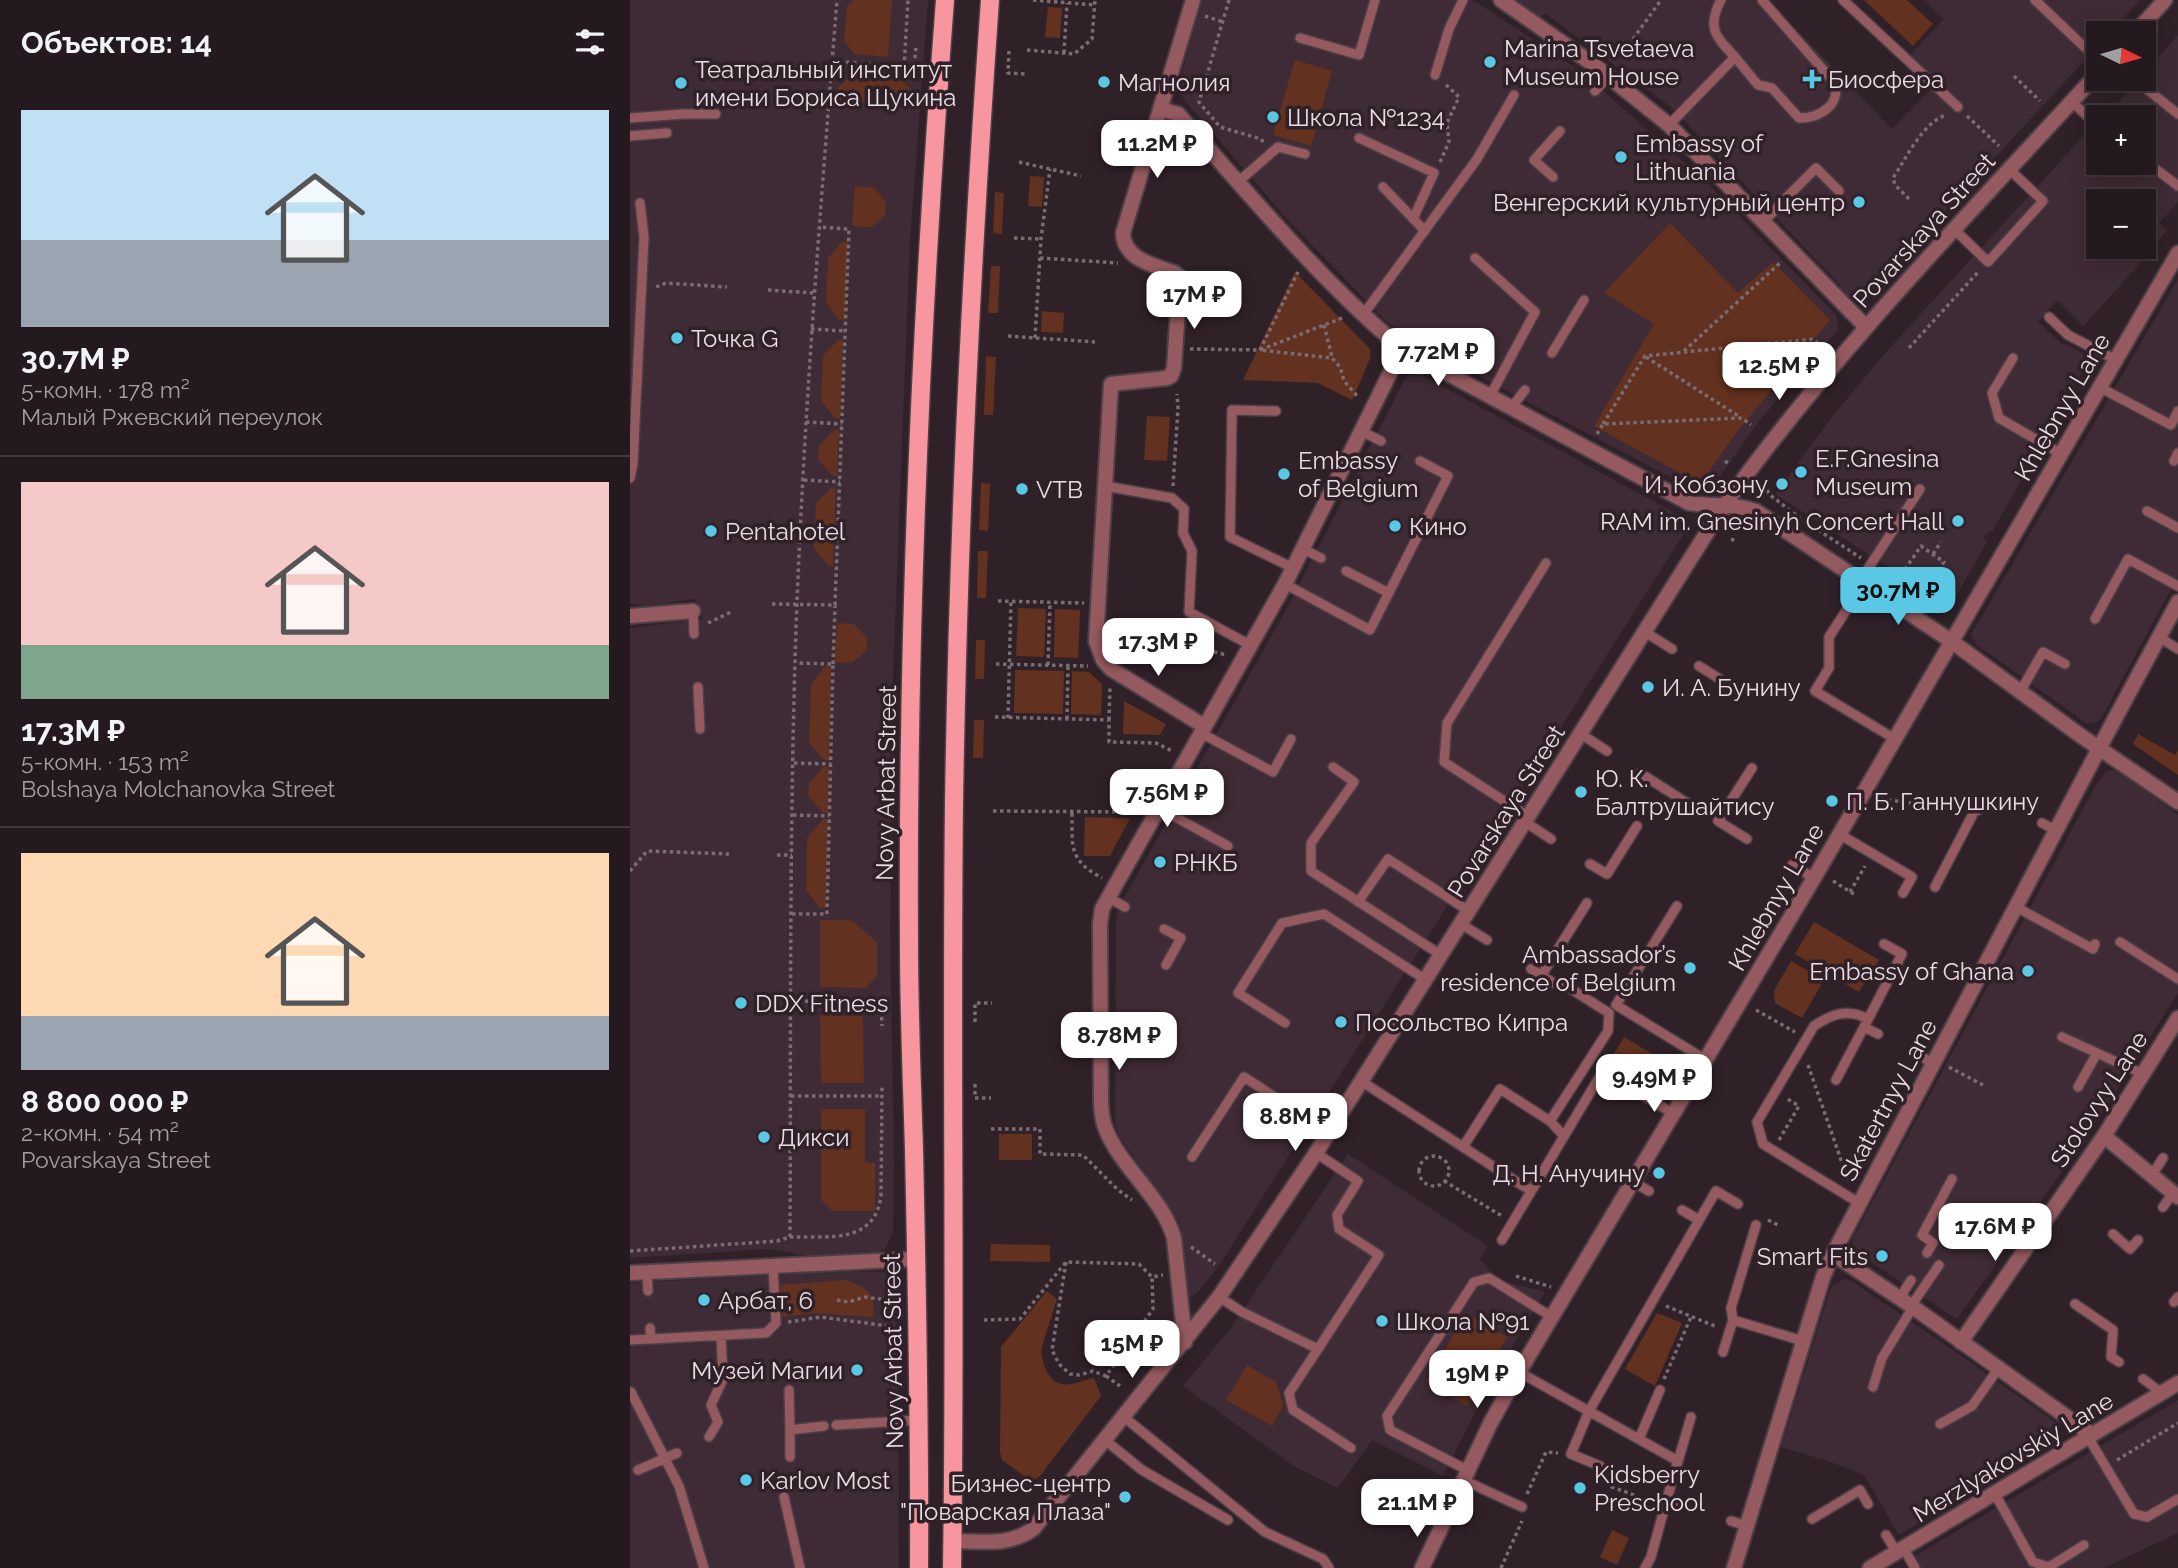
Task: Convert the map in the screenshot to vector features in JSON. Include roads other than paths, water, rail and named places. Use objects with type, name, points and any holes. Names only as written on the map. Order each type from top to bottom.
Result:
[{"type":"main road","name":"Novy Arbat Street","points":[[919,1568],[920,1420],[909,948],[910,778],[928,228],[945,0]]},
{"type":"main road","points":[[951,1568],[957,648],[973,243],[990,0]]},
{"type":"street","points":[[1193,0],[1124,227],[1124,242],[1133,256],[1180,277],[1174,368],[1171,376],[1167,378],[1111,384],[1096,641],[1098,650],[1111,669],[1203,729]]},
{"type":"street","points":[[2146,21],[2165,0]]},
{"type":"street","points":[[1506,1],[1669,125],[1866,327]]},
{"type":"street","name":"Povarskaya Street","points":[[952,1541],[1008,1542],[1033,1530],[1185,1342],[1219,1297],[1316,1153],[1725,504],[1782,426],[1866,327],[2086,87]]},
{"type":"street","points":[[1160,109],[1178,114],[1363,315],[1402,349],[1689,503],[1707,506],[1741,505],[1756,511],[1951,641],[2178,802]]},
{"type":"street","name":"Khlebnyy Lane","points":[[1422,1568],[1465,1475],[1519,1372],[1814,878],[2178,253]]},
{"type":"street","points":[[1185,1342],[1170,1222],[1112,1141],[1104,1125],[1101,1105],[1102,909],[1285,584],[1402,349]]},
{"type":"street","name":"Skatertnyy Lane","points":[[1734,1568],[1823,1277],[1833,1254],[2178,603]]},
{"type":"street","points":[[630,616],[694,611]]},
{"type":"street","name":"Stolovyy Lane","points":[[1961,1342],[2104,1136],[2178,1018]]},
{"type":"street","points":[[2104,1136],[2176,1195]]},
{"type":"street","points":[[1833,1254],[1908,1304],[2090,1436]]},
{"type":"street","points":[[630,1273],[916,1259]]},
{"type":"street","name":"Merzlyakovskiy Lane","points":[[1870,1568],[2178,1383]]},
{"type":"lane","points":[[1300,38],[1359,55],[1375,0]]},
{"type":"lane","points":[[1435,75],[1449,29],[1463,0]]},
{"type":"lane","points":[[1721,0],[1713,22],[1715,35],[1758,85],[1772,88],[1798,118],[1819,115],[1836,100],[1838,90],[1762,0]]},
{"type":"lane","points":[[1843,0],[1960,110]]},
{"type":"lane","points":[[2035,0],[2086,49]]},
{"type":"lane","points":[[1542,52],[1553,36]]},
{"type":"lane","points":[[1669,125],[1735,57]]},
{"type":"lane","points":[[1595,91],[1608,77]]},
{"type":"lane","points":[[2149,91],[2178,114]]},
{"type":"lane","points":[[1363,315],[1477,159],[1514,95]]},
{"type":"lane","points":[[2072,102],[2086,115]]},
{"type":"lane","points":[[630,118],[716,114]]},
{"type":"lane","points":[[1553,177],[1534,160],[1560,131]]},
{"type":"lane","points":[[630,136],[667,133]]},
{"type":"lane","points":[[1359,138],[1434,173],[1413,219]]},
{"type":"lane","points":[[1238,181],[1278,147],[1305,155]]},
{"type":"lane","points":[[1763,222],[1815,168],[1839,191]]},
{"type":"lane","points":[[2156,169],[2178,186]]},
{"type":"lane","points":[[1955,230],[1988,262],[2043,201],[2010,170]]},
{"type":"lane","points":[[1383,187],[1425,231]]},
{"type":"lane","points":[[630,478],[633,464],[635,326],[645,236],[640,203]]},
{"type":"lane","points":[[1475,258],[1535,312],[1490,396]]},
{"type":"lane","points":[[1552,353],[1584,300]]},
{"type":"lane","points":[[2049,317],[2068,334],[2116,360]]},
{"type":"lane","points":[[2013,358],[1992,393],[1999,418],[2061,454]]},
{"type":"lane","points":[[2099,387],[2171,425],[2178,411]]},
{"type":"lane","points":[[1511,408],[1525,390]]},
{"type":"lane","points":[[1276,411],[1232,410],[1230,537],[1293,568]]},
{"type":"lane","points":[[1361,431],[1381,441]]},
{"type":"lane","points":[[1285,584],[1370,630],[1448,476],[1420,461]]},
{"type":"lane","points":[[1105,486],[1172,498],[1184,509],[1183,533],[1192,551],[1189,611],[1250,645]]},
{"type":"lane","points":[[1895,739],[1815,691],[1829,668],[1829,637],[1871,564],[1920,489]]},
{"type":"lane","points":[[2147,511],[2178,528]]},
{"type":"lane","points":[[1303,549],[1321,558]]},
{"type":"lane","points":[[2095,620],[2128,559],[2178,586]]},
{"type":"lane","points":[[1546,563],[1447,723],[1444,762],[1552,839]]},
{"type":"lane","points":[[1346,571],[1389,593]]},
{"type":"lane","points":[[694,611],[694,634]]},
{"type":"lane","points":[[1645,632],[1672,649]]},
{"type":"lane","points":[[2159,637],[2178,649]]},
{"type":"lane","points":[[2020,692],[2043,652],[2065,664]]},
{"type":"lane","points":[[1699,666],[1734,688]]},
{"type":"lane","points":[[698,687],[700,729]]},
{"type":"lane","points":[[1203,729],[1273,772],[1291,739]]},
{"type":"lane","points":[[1581,734],[1607,751]]},
{"type":"lane","points":[[1333,766],[1354,782],[1311,843],[1311,871],[1441,955]]},
{"type":"lane","points":[[1747,839],[1718,821],[1752,768]]},
{"type":"lane","points":[[1640,773],[1687,803]]},
{"type":"lane","points":[[1935,887],[1974,812],[1999,799],[2006,803]]},
{"type":"lane","points":[[1158,808],[1228,846]]},
{"type":"lane","points":[[2042,823],[2057,831]]},
{"type":"lane","points":[[1590,864],[1607,874],[1637,826]]},
{"type":"lane","points":[[1839,834],[1912,877],[1903,893]]},
{"type":"lane","points":[[1358,901],[1388,859],[1469,911]]},
{"type":"lane","points":[[1793,865],[1814,878]]},
{"type":"lane","points":[[1108,898],[1125,907]]},
{"type":"lane","points":[[1541,976],[1587,903]]},
{"type":"lane","points":[[1677,906],[1616,1005],[1706,1060]]},
{"type":"lane","points":[[2016,907],[2093,948],[2095,944]]},
{"type":"lane","points":[[1285,1023],[1238,993],[1282,923],[1324,914],[1426,980]]},
{"type":"lane","points":[[1461,923],[1487,940]]},
{"type":"lane","points":[[1164,929],[1181,938],[1166,965]]},
{"type":"lane","points":[[2120,942],[2178,979]]},
{"type":"lane","points":[[1836,1080],[1902,954],[1884,944]]},
{"type":"lane","points":[[1531,969],[1552,982],[1571,989],[1609,1013],[1608,1031],[1550,1121]]},
{"type":"lane","points":[[1859,1203],[1763,1144],[1757,1122],[1814,1026],[1834,1015],[1855,1013],[1878,1034]]},
{"type":"lane","points":[[2062,1037],[2143,1074]]},
{"type":"lane","points":[[2078,1087],[2097,1053]]},
{"type":"lane","points":[[1918,1055],[1933,1063]]},
{"type":"lane","points":[[1502,1240],[1603,1071],[1674,1114]]},
{"type":"lane","points":[[1192,1157],[1244,1077],[1329,1132]]},
{"type":"lane","points":[[1361,1081],[1531,1191]]},
{"type":"lane","points":[[1462,1147],[1500,1089],[1550,1121],[1564,1136]]},
{"type":"lane","points":[[1316,1153],[1358,1181],[1337,1215],[1339,1229],[1379,1255],[1289,1393],[1293,1410],[1351,1448]]},
{"type":"lane","points":[[2152,1175],[2164,1158]]},
{"type":"lane","points":[[1927,1253],[1933,1243],[1922,1235],[1952,1179]]},
{"type":"lane","points":[[1633,1182],[1649,1191]]},
{"type":"lane","points":[[1600,1466],[1571,1454],[1589,1411],[1716,1191],[1738,1204]]},
{"type":"lane","points":[[2163,1207],[2176,1195]]},
{"type":"lane","points":[[1682,1210],[1699,1220]]},
{"type":"lane","points":[[1723,1352],[1733,1320],[1731,1308],[1756,1226]]},
{"type":"lane","points":[[2113,1234],[2130,1249],[2137,1240]]},
{"type":"lane","points":[[1873,1387],[1882,1359],[1908,1304],[1939,1265]]},
{"type":"lane","points":[[630,1340],[766,1333],[776,1323],[773,1267]]},
{"type":"lane","points":[[648,1272],[649,1291]]},
{"type":"lane","points":[[1522,1507],[1390,1430],[1387,1416],[1474,1282],[1489,1278],[1552,1317]]},
{"type":"lane","points":[[1908,1304],[1911,1280]]},
{"type":"lane","points":[[1219,1297],[1242,1312],[1318,1349]]},
{"type":"lane","points":[[2075,1304],[2113,1330],[2111,1357],[2119,1362]]},
{"type":"lane","points":[[1733,1320],[1803,1341]]},
{"type":"lane","points":[[650,1328],[651,1339]]},
{"type":"lane","points":[[709,1437],[718,1422],[711,1405],[723,1379],[721,1336]]},
{"type":"lane","points":[[1940,1424],[1972,1406],[1998,1369]]},
{"type":"lane","points":[[1519,1372],[1678,1461]]},
{"type":"lane","points":[[2143,1379],[2162,1393]]},
{"type":"lane","points":[[789,1390],[790,1457]]},
{"type":"lane","points":[[1639,1439],[1660,1390]]},
{"type":"lane","points":[[631,1392],[679,1486],[704,1568]]},
{"type":"lane","points":[[1124,1418],[1265,1532],[1323,1559],[1329,1568]]},
{"type":"lane","points":[[1645,1568],[1651,1557],[1691,1418]]},
{"type":"lane","points":[[836,1425],[920,1420]]},
{"type":"lane","points":[[790,1430],[824,1426]]},
{"type":"lane","points":[[2090,1436],[2134,1514],[2147,1517],[2178,1499]]},
{"type":"lane","points":[[1105,1440],[1142,1470],[1228,1520]]},
{"type":"lane","points":[[638,1470],[677,1453]]},
{"type":"lane","points":[[1812,1519],[1860,1490],[1868,1504]]},
{"type":"lane","points":[[1995,1494],[2033,1562],[2049,1567],[2084,1545]]},
{"type":"lane","points":[[784,1497],[800,1568]]},
{"type":"lane","points":[[1666,1502],[1679,1506]]},
{"type":"lane","points":[[1731,1521],[1747,1526]]},
{"type":"lane","points":[[1886,1535],[1915,1568]]},
{"type":"place","name":"Marina Tsvetaeva Museum House","points":[[1490,62]]},
{"type":"place","name":"Биосфера","points":[[1812,79]]},
{"type":"place","name":"Магнолия","points":[[1104,82]]},
{"type":"place","name":"Театральный институт имени Бориса Щукина","points":[[681,83]]},
{"type":"place","name":"Школа №1234","points":[[1273,117]]},
{"type":"place","name":"Embassy of Lithuania","points":[[1621,157]]},
{"type":"place","name":"Венгерский культурный центр","points":[[1859,202]]},
{"type":"place","name":"Точка G","points":[[677,338]]},
{"type":"place","name":"E.F.Gnesina Museum","points":[[1801,472]]},
{"type":"place","name":"Embassy of Belgium","points":[[1284,474]]},
{"type":"place","name":"И. Кобзону","points":[[1782,484]]},
{"type":"place","name":"VTB","points":[[1022,489]]},
{"type":"place","name":"RAM im. Gnesinyh Concert Hall","points":[[1958,521]]},
{"type":"place","name":"Кино","points":[[1395,526]]},
{"type":"place","name":"Pentahotel","points":[[711,531]]},
{"type":"place","name":"И. А. Бунину","points":[[1648,687]]},
{"type":"place","name":"Ю. К. Балтрушайтису","points":[[1581,792]]},
{"type":"place","name":"П. Б. Ганнушкину","points":[[1832,801]]},
{"type":"place","name":"РНКБ","points":[[1160,862]]},
{"type":"place","name":"Ambassador’s residence of Belgium","points":[[1690,968]]},
{"type":"place","name":"Embassy of Ghana","points":[[2028,971]]},
{"type":"place","name":"DDX Fitness","points":[[741,1003]]},
{"type":"place","name":"Посольство Кипра","points":[[1341,1022]]},
{"type":"place","name":"Дикси","points":[[764,1137]]},
{"type":"place","name":"Д. Н. Анучину","points":[[1659,1173]]},
{"type":"place","name":"Smart Fits","points":[[1882,1256]]},
{"type":"place","name":"Арбат, 6","points":[[704,1300]]},
{"type":"place","name":"Школа №91","points":[[1382,1321]]},
{"type":"place","name":"Музей Магии","points":[[857,1370]]},
{"type":"place","name":"Karlov Most","points":[[746,1480]]},
{"type":"place","name":"Kidsberry Preschool","points":[[1580,1488]]},
{"type":"place","name":"Бизнес-центр \"Поварская Плаза\"","points":[[1125,1497]]}]
